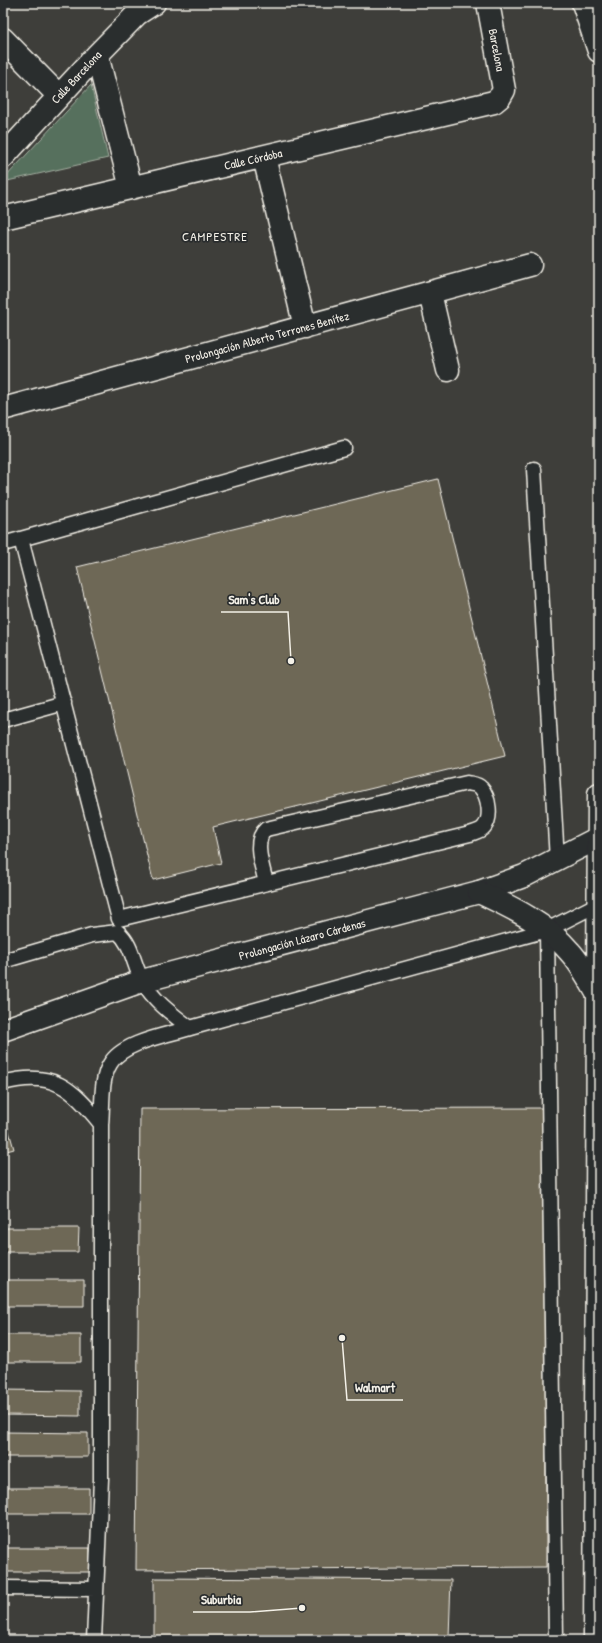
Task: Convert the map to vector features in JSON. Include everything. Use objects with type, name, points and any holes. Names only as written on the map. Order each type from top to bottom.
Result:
[{"type":"street","name":"Calle Barcelona","points":[[3,157],[137,14],[154,3]]},
{"type":"street","name":"Barcelona","points":[[488,3],[503,82],[504,90],[500,97]]},
{"type":"street","points":[[583,3],[599,52]]},
{"type":"street","points":[[3,38],[59,96]]},
{"type":"street","points":[[97,55],[131,188]]},
{"type":"street","name":"Calle Córdoba","points":[[3,218],[485,105],[494,102],[500,97]]},
{"type":"street","points":[[264,157],[305,327]]},
{"type":"street","name":"Prolongación Alberto Terrones Benítez","points":[[3,409],[530,265]]},
{"type":"street","points":[[430,292],[448,370]]},
{"type":"street","points":[[595,1640],[599,794]]},
{"type":"street","name":"Prolongación Lázaro Cárdenas","points":[[3,1030],[142,981],[479,892],[524,876],[599,839]]},
{"type":"street","points":[[479,892],[525,915],[547,930],[570,952],[597,993]]},
{"type":"lane","points":[[3,544],[344,448]]},
{"type":"lane","points":[[534,469],[557,860]]},
{"type":"lane","points":[[21,539],[119,918],[266,883],[478,832],[484,828],[489,820],[489,811],[485,793],[475,784],[467,783],[266,829],[260,835],[259,846],[266,883]]},
{"type":"lane","points":[[3,720],[64,703]]},
{"type":"lane","points":[[94,1640],[102,1479],[100,1211],[101,1124],[106,1073],[110,1064],[116,1056],[133,1045],[547,930],[599,904]]},
{"type":"lane","points":[[547,930],[556,1640]]},
{"type":"lane","points":[[3,961],[92,935],[118,932],[126,939],[142,981],[154,999],[190,1028]]},
{"type":"lane","points":[[3,1083],[38,1078],[54,1082],[68,1088],[81,1099],[101,1124]]},
{"type":"lane","points":[[3,1588],[96,1588]]},
{"type":"green space","points":[[91,85],[108,158],[3,182],[3,180]]},
{"type":"building","points":[[438,479],[505,756],[213,827],[221,863],[153,880],[77,567]]},
{"type":"building","points":[[546,1108],[546,1567],[136,1570],[140,1109]]},
{"type":"building","points":[[3,1110],[14,1149],[3,1152]]},
{"type":"building","points":[[3,1228],[79,1228],[78,1252],[3,1252]]},
{"type":"building","points":[[3,1280],[84,1280],[84,1306],[3,1306]]},
{"type":"building","points":[[3,1335],[81,1335],[81,1362],[3,1362]]},
{"type":"building","points":[[3,1390],[80,1391],[80,1416],[3,1415]]},
{"type":"building","points":[[3,1432],[88,1433],[88,1457],[3,1457]]},
{"type":"building","points":[[3,1488],[89,1488],[89,1514],[3,1514]]},
{"type":"building","points":[[3,1548],[90,1548],[90,1572],[3,1572]]},
{"type":"building","points":[[154,1578],[451,1580],[449,1637],[484,1638],[484,1640],[154,1640]]},
{"type":"place","name":"Sam's Club","points":[[291,661]]},
{"type":"place","name":"Walmart","points":[[342,1338]]},
{"type":"place","name":"Suburbia","points":[[302,1608]]},
{"type":"district","name":"CAMPESTRE","points":[[215,236]]}]
